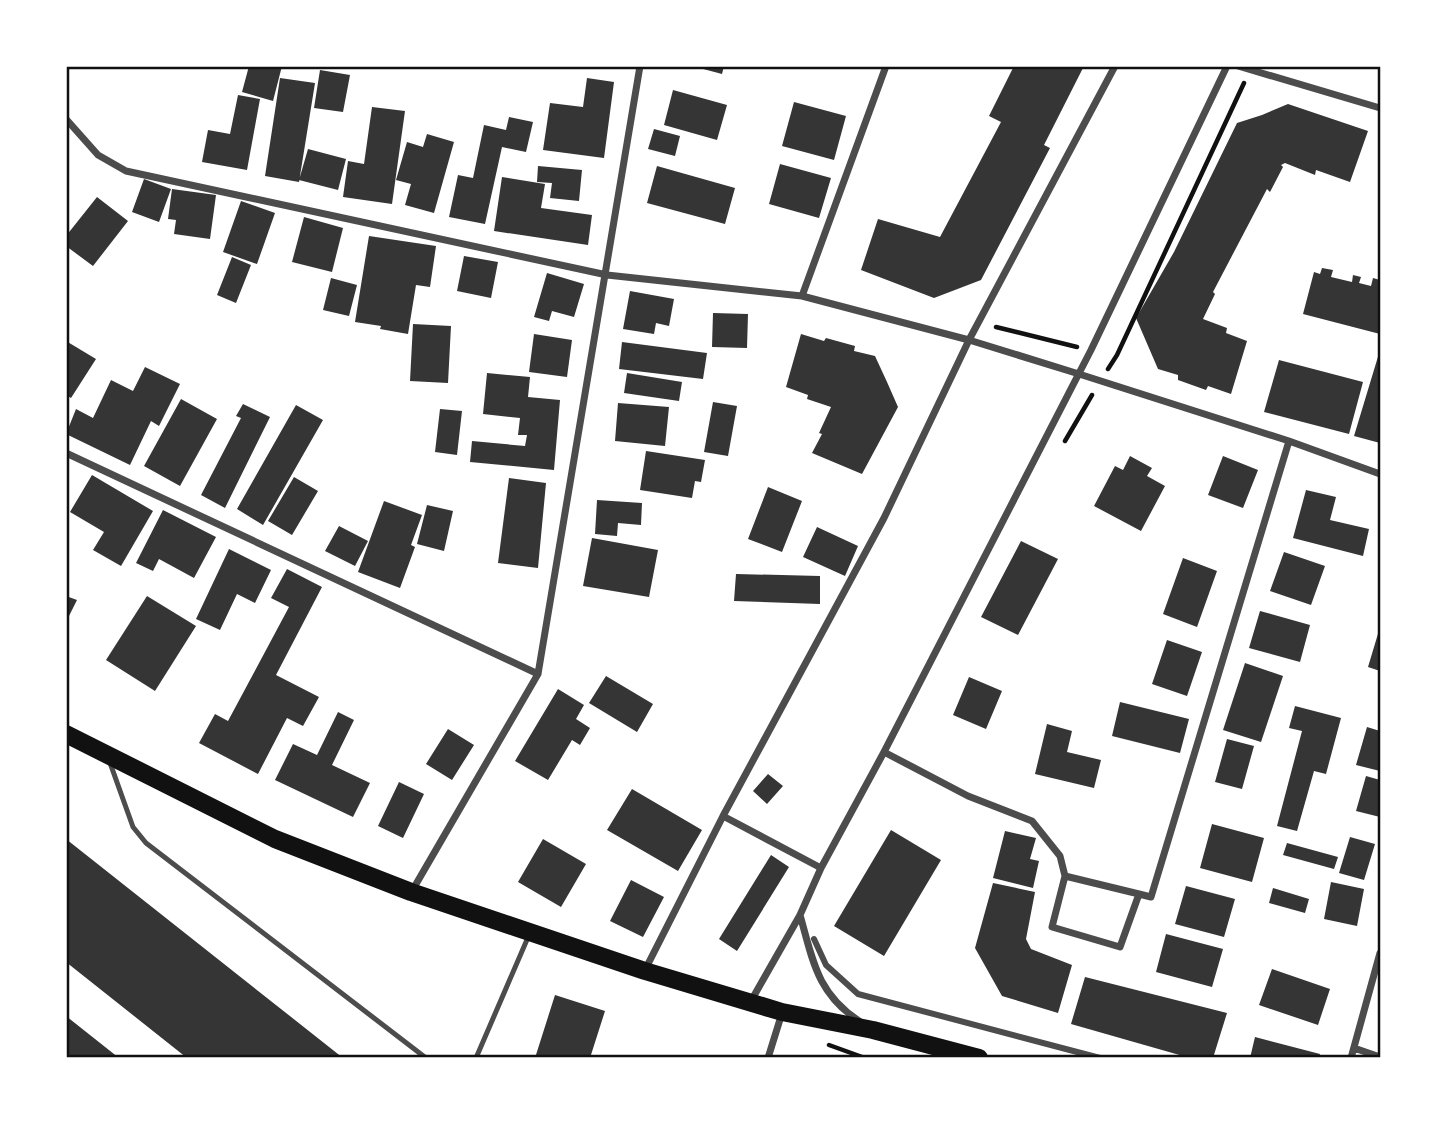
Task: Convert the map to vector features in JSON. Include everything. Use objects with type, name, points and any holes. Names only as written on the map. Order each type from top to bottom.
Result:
[{"type":"main road","points":[[66,734],[275,839],[411,892],[645,971],[782,1012],[873,1030],[978,1058]]},
{"type":"street","points":[[411,892],[538,674],[640,66]]},
{"type":"street","points":[[802,296],[886,66]]},
{"type":"street","points":[[645,971],[723,816],[884,518],[969,340],[1115,66]]},
{"type":"street","points":[[751,1001],[800,915],[821,868],[884,752],[1079,374],[1227,66]]},
{"type":"street","points":[[1238,66],[1381,108]]},
{"type":"street","points":[[66,119],[98,155],[126,171],[607,275],[802,296],[969,340],[1289,441],[1381,474]]},
{"type":"street","points":[[1065,876],[1151,897],[1289,441]]},
{"type":"street","points":[[66,453],[538,674]]},
{"type":"street","points":[[884,752],[968,796],[1032,821],[1060,856],[1065,876],[1052,926],[1120,947],[1139,894]]},
{"type":"street","points":[[723,816],[821,868]]},
{"type":"street","points":[[800,915],[812,959],[831,999],[873,1030]]},
{"type":"street","points":[[814,939],[826,965],[858,994],[1100,1058]]},
{"type":"street","points":[[1351,1058],[1381,953]]},
{"type":"street","points":[[768,1058],[782,1012]]},
{"type":"street","points":[[1354,1048],[1381,1057]]},
{"type":"lane","points":[[107,755],[133,827],[146,843],[426,1058]]},
{"type":"lane","points":[[476,1058],[531,932]]},
{"type":"path","points":[[996,327],[1116,355]]},
{"type":"building","points":[[249,66],[282,66],[273,101],[242,92]]},
{"type":"building","points":[[692,66],[724,66],[722,74]]},
{"type":"building","points":[[1014,66],[1084,66],[1044,145],[1050,148],[981,280],[934,298],[861,270],[878,219],[940,237],[1001,122],[989,116]]},
{"type":"building","points":[[320,70],[350,75],[343,112],[314,108]]},
{"type":"building","points":[[280,78],[315,83],[299,182],[265,176]]},
{"type":"building","points":[[587,78],[614,82],[604,158],[543,150],[550,103],[583,107]]},
{"type":"building","points":[[673,90],[727,105],[717,140],[664,125]]},
{"type":"building","points":[[238,95],[260,99],[247,170],[202,162],[208,130],[230,134]]},
{"type":"building","points":[[794,102],[846,116],[834,160],[782,146]]},
{"type":"building","points":[[1288,104],[1368,131],[1350,182],[1316,170],[1315,175],[1285,163],[1281,165],[1283,167],[1270,192],[1267,189],[1213,292],[1215,294],[1203,319],[1227,328],[1226,333],[1247,341],[1231,394],[1208,386],[1206,390],[1178,380],[1178,375],[1158,369],[1136,318],[1174,252],[1237,123]]},
{"type":"building","points":[[372,107],[405,111],[392,204],[343,197],[348,161],[364,164]]},
{"type":"building","points":[[509,117],[533,122],[526,152],[502,147],[485,224],[449,217],[458,175],[473,178],[484,125],[506,130]]},
{"type":"building","points":[[654,129],[680,136],[675,156],[648,149]]},
{"type":"building","points":[[427,134],[454,142],[434,213],[405,205],[411,184],[396,180],[407,142],[423,147]]},
{"type":"building","points":[[308,149],[346,159],[338,190],[299,180]]},
{"type":"building","points":[[780,164],[831,178],[819,218],[769,204]]},
{"type":"building","points":[[538,166],[582,170],[579,201],[550,198],[552,183],[537,182]]},
{"type":"building","points":[[657,166],[735,188],[725,224],[647,203]]},
{"type":"building","points":[[502,177],[545,184],[541,208],[592,215],[588,245],[494,231]]},
{"type":"building","points":[[144,179],[171,189],[159,222],[132,212]]},
{"type":"building","points":[[172,189],[216,195],[210,239],[174,234],[176,220],[168,219]]},
{"type":"building","points":[[97,197],[128,221],[93,266],[66,246],[66,236]]},
{"type":"building","points":[[241,201],[275,213],[257,264],[223,252]]},
{"type":"building","points":[[304,217],[343,228],[332,272],[292,262]]},
{"type":"building","points":[[369,236],[436,246],[430,287],[416,285],[408,334],[355,322]]},
{"type":"building","points":[[464,256],[498,262],[491,298],[457,291]]},
{"type":"building","points":[[232,257],[251,265],[236,303],[217,295]]},
{"type":"building","points":[[1322,268],[1333,270],[1331,277],[1352,282],[1353,275],[1361,277],[1359,283],[1371,286],[1373,278],[1380,280],[1380,334],[1303,314],[1314,272],[1320,274]]},
{"type":"building","points":[[547,273],[584,284],[574,317],[552,311],[549,321],[534,317]]},
{"type":"building","points":[[331,278],[357,285],[349,316],[323,310]]},
{"type":"building","points":[[630,291],[674,299],[669,326],[656,323],[654,334],[623,329]]},
{"type":"building","points":[[713,313],[748,314],[747,348],[712,347]]},
{"type":"building","points":[[413,324],[451,326],[448,383],[410,381]]},
{"type":"building","points":[[534,334],[572,340],[567,377],[529,372]]},
{"type":"building","points":[[801,334],[855,346],[854,351],[875,356],[898,407],[862,474],[812,453],[831,407],[807,399],[808,395],[786,387]]},
{"type":"building","points":[[66,341],[96,359],[71,398],[66,395]]},
{"type":"building","points":[[622,342],[707,353],[703,379],[619,369]]},
{"type":"building","points":[[1380,350],[1380,443],[1354,436]]},
{"type":"building","points":[[1279,360],[1363,382],[1349,434],[1264,412]]},
{"type":"building","points":[[145,367],[180,384],[159,426],[151,421],[130,465],[66,434],[76,409],[93,418],[111,380],[133,391]]},
{"type":"building","points":[[487,373],[530,377],[528,397],[560,400],[554,470],[470,462],[472,441],[525,446],[527,435],[518,435],[520,418],[483,414]]},
{"type":"building","points":[[627,373],[682,382],[679,401],[624,393]]},
{"type":"building","points":[[181,399],[217,419],[180,486],[144,466]]},
{"type":"building","points":[[713,402],[737,406],[728,456],[704,452]]},
{"type":"building","points":[[618,403],[669,407],[665,446],[615,441]]},
{"type":"building","points":[[243,404],[270,417],[225,508],[201,495],[241,418],[236,416]]},
{"type":"building","points":[[296,405],[323,420],[263,525],[237,509]]},
{"type":"building","points":[[440,409],[462,411],[457,455],[435,452]]},
{"type":"building","points":[[646,451],[705,460],[701,482],[695,481],[692,498],[640,490]]},
{"type":"building","points":[[1130,456],[1152,468],[1147,476],[1165,486],[1141,531],[1094,506],[1115,466],[1123,470]]},
{"type":"building","points":[[1223,456],[1258,470],[1243,508],[1208,495]]},
{"type":"building","points":[[92,475],[153,511],[121,566],[93,550],[104,532],[70,512]]},
{"type":"building","points":[[294,477],[318,491],[292,535],[268,521]]},
{"type":"building","points":[[509,478],[546,483],[538,568],[498,563]]},
{"type":"building","points":[[768,487],[802,501],[782,552],[748,539]]},
{"type":"building","points":[[1306,490],[1336,497],[1330,520],[1369,529],[1363,556],[1293,538]]},
{"type":"building","points":[[597,500],[642,503],[641,525],[618,523],[617,536],[595,534]]},
{"type":"building","points":[[384,501],[422,515],[411,545],[415,547],[400,588],[358,572]]},
{"type":"building","points":[[427,505],[453,511],[444,551],[417,544]]},
{"type":"building","points":[[163,510],[216,537],[194,578],[159,559],[153,571],[136,563]]},
{"type":"building","points":[[339,526],[368,541],[355,566],[325,551]]},
{"type":"building","points":[[817,527],[858,546],[845,576],[803,557]]},
{"type":"building","points":[[592,538],[658,550],[649,597],[583,586]]},
{"type":"building","points":[[1021,541],[1058,559],[1018,635],[981,617]]},
{"type":"building","points":[[229,549],[271,570],[255,603],[237,594],[220,630],[196,619]]},
{"type":"building","points":[[1284,552],[1325,566],[1311,605],[1270,591]]},
{"type":"building","points":[[1183,558],[1217,571],[1197,627],[1163,614]]},
{"type":"building","points":[[287,569],[322,587],[276,675],[319,697],[303,726],[287,718],[258,774],[199,743],[215,714],[228,721],[289,607],[271,598]]},
{"type":"building","points":[[736,574],[820,576],[820,604],[734,601]]},
{"type":"building","points":[[66,596],[77,600],[66,622]]},
{"type":"building","points":[[147,596],[196,626],[155,691],[106,660]]},
{"type":"building","points":[[1260,611],[1310,625],[1300,662],[1249,648]]},
{"type":"building","points":[[1380,627],[1380,671],[1368,667]]},
{"type":"building","points":[[1167,640],[1202,652],[1187,696],[1152,684]]},
{"type":"building","points":[[1245,663],[1283,676],[1261,742],[1223,730]]},
{"type":"building","points":[[606,676],[653,704],[637,732],[589,703]]},
{"type":"building","points":[[969,677],[1002,691],[986,729],[953,715]]},
{"type":"building","points":[[558,689],[584,705],[576,719],[590,728],[580,745],[572,740],[548,780],[515,761]]},
{"type":"building","points":[[1120,702],[1189,719],[1180,753],[1112,736]]},
{"type":"building","points":[[1295,706],[1341,718],[1326,774],[1314,771],[1297,831],[1277,826],[1302,731],[1289,728]]},
{"type":"building","points":[[338,712],[354,720],[332,765],[370,783],[353,817],[275,780],[293,744],[317,755]]},
{"type":"building","points":[[1047,724],[1072,731],[1067,752],[1101,760],[1094,788],[1035,774]]},
{"type":"building","points":[[1367,727],[1380,731],[1380,771],[1356,765]]},
{"type":"building","points":[[448,729],[474,745],[452,780],[426,764]]},
{"type":"building","points":[[1227,739],[1254,746],[1242,789],[1215,782]]},
{"type":"building","points":[[768,774],[783,786],[767,804],[753,791]]},
{"type":"building","points":[[1366,776],[1380,780],[1380,817],[1356,811]]},
{"type":"building","points":[[399,782],[424,794],[403,838],[378,826]]},
{"type":"building","points":[[632,789],[702,830],[678,871],[607,830]]},
{"type":"building","points":[[1212,824],[1264,838],[1252,882],[1200,868]]},
{"type":"building","points":[[891,830],[941,860],[884,956],[834,926]]},
{"type":"building","points":[[1005,831],[1036,838],[1030,859],[1039,861],[1033,888],[993,878]]},
{"type":"building","points":[[1350,837],[1375,844],[1364,880],[1339,873]]},
{"type":"building","points":[[66,839],[343,1058],[187,1058],[66,962]]},
{"type":"building","points":[[543,839],[586,864],[561,907],[518,882]]},
{"type":"building","points":[[1287,843],[1338,857],[1334,869],[1283,855]]},
{"type":"building","points":[[771,855],[789,867],[737,951],[719,939]]},
{"type":"building","points":[[631,880],[664,897],[643,937],[610,921]]},
{"type":"building","points":[[1331,882],[1364,889],[1357,926],[1324,919]]},
{"type":"building","points":[[993,883],[1035,892],[1026,939],[1031,949],[1072,965],[1058,1013],[1002,996],[975,948]]},
{"type":"building","points":[[1186,886],[1235,899],[1224,937],[1175,924]]},
{"type":"building","points":[[1273,888],[1309,899],[1305,913],[1269,903]]},
{"type":"building","points":[[1166,934],[1223,949],[1212,987],[1156,972]]},
{"type":"building","points":[[1272,969],[1330,989],[1318,1025],[1259,1005]]},
{"type":"building","points":[[1085,977],[1227,1013],[1213,1058],[1190,1058],[1071,1024]]},
{"type":"building","points":[[555,995],[605,1011],[590,1058],[535,1058]]},
{"type":"building","points":[[66,1016],[119,1058],[66,1058]]},
{"type":"building","points":[[1255,1037],[1320,1054],[1319,1058],[1250,1058]]}]
